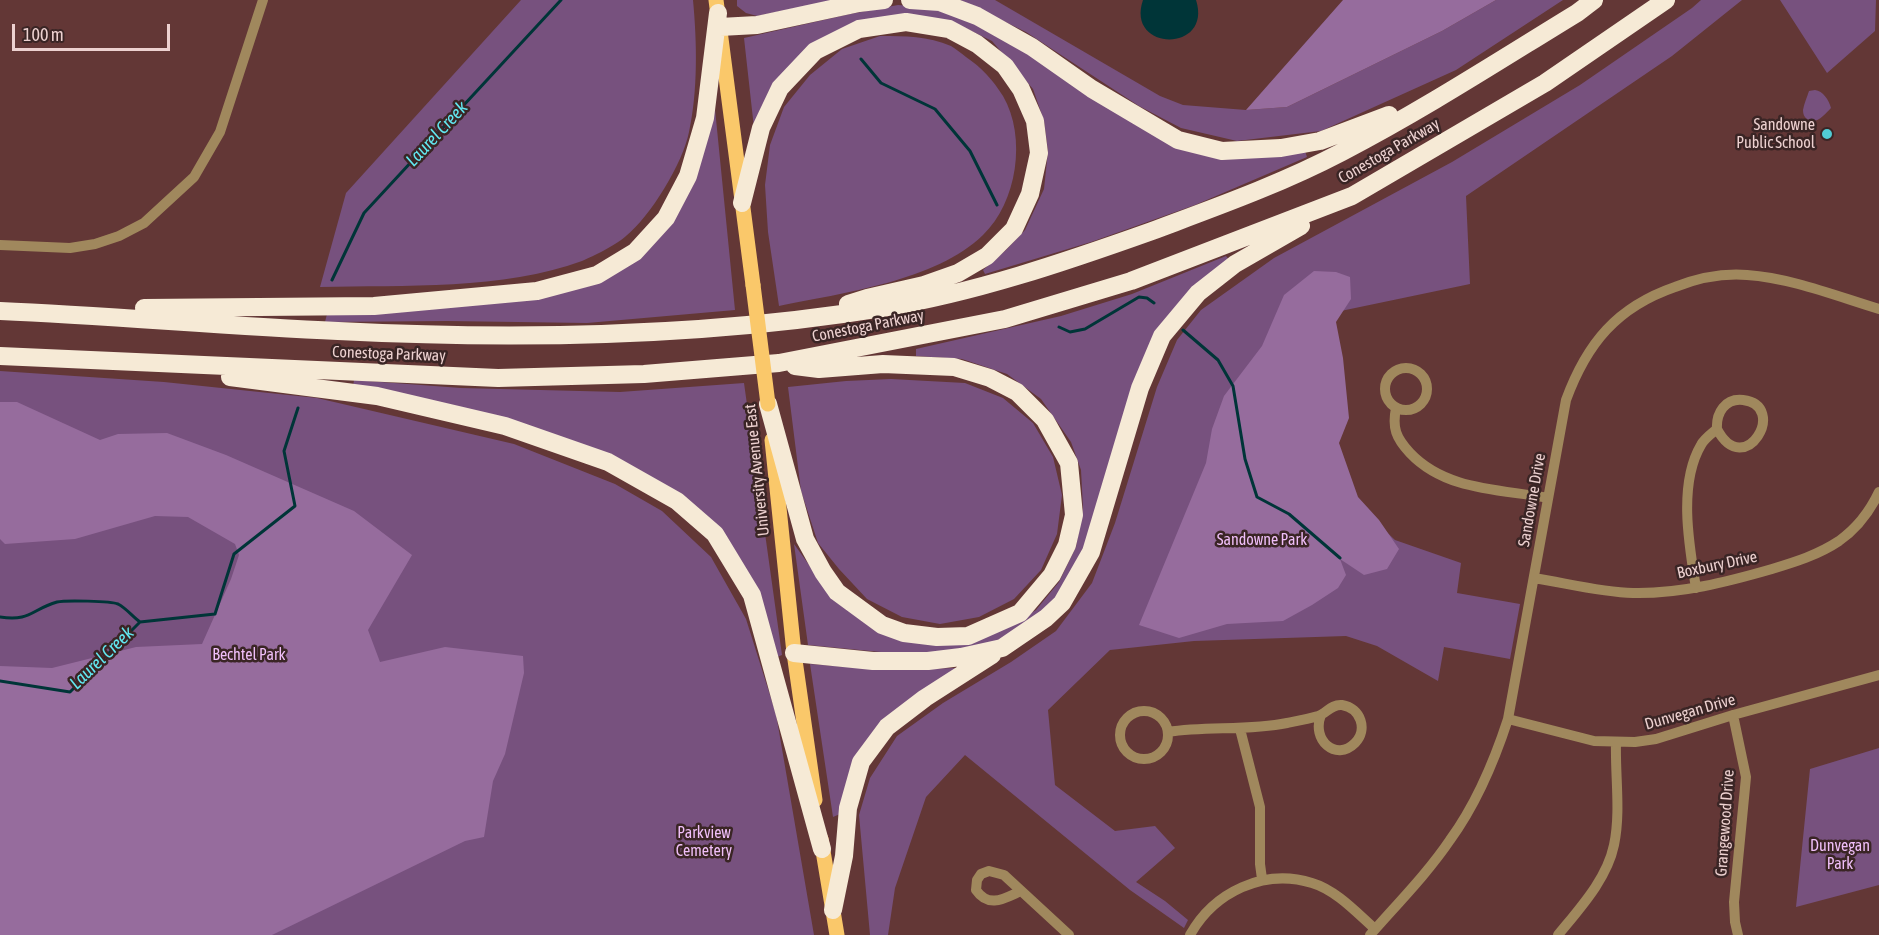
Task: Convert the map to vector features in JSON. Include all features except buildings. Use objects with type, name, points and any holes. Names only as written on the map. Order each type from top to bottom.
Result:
[{"type":"highway","points":[[40,313],[141,308],[374,306],[537,291],[597,275],[635,252],[651,235],[666,218],[688,176],[705,118],[718,14],[758,25],[859,3],[884,0]]},
{"type":"highway","points":[[910,0],[940,2],[978,16],[1032,47],[1092,89],[1178,140],[1222,151],[1281,148],[1320,141],[1441,96]]},
{"type":"highway","name":"Conestoga Parkway","points":[[0,311],[341,332],[516,335],[670,332],[885,308],[985,285],[1099,250],[1245,197],[1341,153],[1441,96],[1577,13],[1594,0]]},
{"type":"highway","name":"Conestoga Parkway","points":[[0,356],[498,378],[644,374],[779,363],[1005,319],[1131,281],[1352,196],[1545,83],[1666,0]]},
{"type":"highway","points":[[742,203],[761,128],[780,88],[815,51],[859,29],[906,22],[949,29],[977,44],[1005,66],[1021,88],[1035,121],[1039,153],[1030,194],[1014,229],[987,256],[958,273],[924,285],[867,298],[812,317]]},
{"type":"highway","points":[[833,910],[844,856],[848,808],[861,762],[887,727],[925,698],[1046,618],[1062,603],[1091,552],[1140,388],[1162,336],[1198,293],[1235,264],[1352,196]]},
{"type":"highway","points":[[124,362],[377,396],[506,426],[608,462],[677,501],[715,534],[753,595],[822,849]]},
{"type":"highway","points":[[768,404],[805,539],[837,592],[882,625],[904,633],[937,638],[968,636],[1020,613],[1052,575],[1067,545],[1074,515],[1069,464],[1045,420],[1017,392],[990,378],[954,367],[883,364],[819,369],[779,363]]},
{"type":"highway","points":[[794,653],[873,661],[928,660],[961,657],[1002,648]]},
{"type":"main road","name":"University Avenue East","points":[[718,14],[768,404],[794,653],[822,849],[837,935]]},
{"type":"street","points":[[0,245],[70,248],[95,244],[119,236],[144,223],[194,177],[220,132],[263,0]]},
{"type":"street","name":"Sandowne Drive","points":[[1373,932],[1451,839],[1475,800],[1494,762],[1508,719],[1566,400],[1576,373],[1591,348],[1609,326],[1629,308],[1656,293],[1698,278],[1746,275],[1782,281],[1879,309]]},
{"type":"street","points":[[1736,399],[1747,400],[1754,404],[1763,418],[1763,429],[1758,439],[1746,446],[1738,447],[1728,444],[1722,439],[1717,429],[1716,421],[1721,409],[1726,403],[1736,399]]},
{"type":"street","points":[[1396,408],[1393,423],[1401,443],[1420,464],[1442,477],[1463,485],[1548,498]]},
{"type":"street","points":[[1696,588],[1687,505],[1691,465],[1702,443],[1717,429]]},
{"type":"street","name":"Boxbury Drive","points":[[1533,578],[1633,593],[1696,588],[1735,580],[1815,555],[1840,540],[1873,506],[1879,492]]},
{"type":"street","name":"Dunvegan Drive","points":[[1508,719],[1594,741],[1635,742],[1656,739],[1733,715],[1879,675]]},
{"type":"street","points":[[1168,732],[1192,728],[1240,729],[1286,723],[1321,715],[1327,709],[1345,705],[1359,716],[1362,729],[1356,742],[1342,749],[1335,749],[1326,744],[1318,731],[1321,715]]},
{"type":"street","points":[[1143,711],[1159,716],[1164,721],[1168,732],[1168,740],[1164,748],[1151,758],[1140,759],[1130,754],[1124,749],[1120,740],[1122,725],[1130,716],[1143,711]]},
{"type":"street","name":"Grangewood Drive","points":[[1733,715],[1746,777],[1734,902],[1738,935]]},
{"type":"street","points":[[1240,729],[1260,807],[1260,864],[1263,879]]},
{"type":"street","points":[[1558,935],[1587,898],[1605,870],[1614,845],[1617,818],[1616,742]]},
{"type":"street","points":[[1190,935],[1204,914],[1219,900],[1239,887],[1263,879],[1292,879],[1313,883],[1338,897],[1373,932]]},
{"type":"street","points":[[1021,891],[1066,934]]},
{"type":"green space","points":[[521,0],[693,0],[696,66],[692,116],[686,145],[673,174],[655,203],[635,227],[617,243],[582,261],[552,270],[520,277],[453,284],[320,287],[346,193]]},
{"type":"green space","points":[[737,0],[836,0],[757,16],[746,13],[737,6]]},
{"type":"green space","points":[[960,0],[995,0],[1160,96],[1183,105],[1246,110],[1287,107],[1442,31],[1496,0],[1563,0],[1456,70],[1321,131],[1237,141],[1181,128],[1139,106],[1026,32]]},
{"type":"green space","points":[[1343,0],[1496,0],[1442,31],[1287,107],[1246,110]]},
{"type":"green space","name":"Sandowne Park","points":[[1701,0],[1742,0],[1672,56],[1466,196],[1470,284],[1312,317],[1311,407],[1352,499],[1395,540],[1461,563],[1457,593],[1520,604],[1510,659],[1444,647],[1438,681],[1377,646],[1346,636],[1194,641],[1110,650],[1048,710],[1055,785],[1115,831],[1155,826],[1175,848],[1136,882],[1188,920],[1184,928],[1130,890],[965,755],[926,797],[895,888],[888,935],[870,935],[859,815],[870,778],[897,736],[943,703],[1011,662],[1056,631],[1092,583],[1115,523],[1157,387],[1177,340],[1201,310],[1274,258],[1452,162],[1580,85]]},
{"type":"green space","points":[[1780,0],[1876,0],[1875,31],[1827,73]]},
{"type":"green space","points":[[898,5],[940,8],[985,27],[1184,148],[1305,151],[1307,157],[1195,205],[1091,242],[985,274],[983,270],[1025,230],[1044,189],[1048,151],[1044,121],[1033,89],[992,41],[955,23],[846,27],[754,128],[744,38]]},
{"type":"green space","points":[[880,36],[925,38],[951,46],[977,65],[991,79],[1003,96],[1015,131],[1015,169],[1011,188],[995,222],[983,235],[963,251],[940,264],[887,283],[779,306],[768,232],[765,185],[770,145],[784,107],[810,75],[842,49]]},
{"type":"green space","points":[[1815,90],[1825,96],[1831,108],[1820,118],[1810,121],[1804,116],[1803,110],[1809,91]]},
{"type":"green space","points":[[715,109],[735,310],[587,323],[325,322],[327,314],[550,295],[644,252],[711,110]]},
{"type":"green space","points":[[1226,256],[1230,261],[1207,278],[1178,305],[1154,339],[1088,543],[1072,579],[1037,623],[1006,641],[962,653],[912,655],[808,645],[794,544],[812,569],[888,634],[1007,628],[1036,610],[1059,582],[1076,547],[1083,508],[1081,470],[1071,442],[1041,399],[1007,374],[962,359],[916,356],[916,349],[1061,316],[1132,294]]},
{"type":"green space","points":[[1314,271],[1336,272],[1350,277],[1351,299],[1336,322],[1343,358],[1349,418],[1339,443],[1358,497],[1379,520],[1399,549],[1387,569],[1364,575],[1340,559],[1346,575],[1338,588],[1283,621],[1227,624],[1179,638],[1139,625],[1206,463],[1212,429],[1224,396],[1262,346],[1284,295]]},
{"type":"green space","name":"Bechtel Park","points":[[0,371],[164,382],[317,398],[514,444],[615,484],[662,511],[711,557],[746,619],[776,714],[814,935],[0,935]]},
{"type":"green space","points":[[891,379],[965,383],[1003,398],[1033,423],[1053,457],[1062,495],[1057,534],[1041,570],[1014,599],[979,617],[940,624],[902,617],[867,599],[818,543],[801,491],[788,387]]},
{"type":"green space","points":[[354,380],[461,388],[620,392],[744,383],[782,655],[777,657],[751,577],[621,463],[353,387]]},
{"type":"green space","points":[[0,402],[17,402],[100,440],[118,434],[167,433],[226,455],[354,511],[412,555],[368,630],[380,662],[445,647],[523,656],[524,673],[505,754],[493,781],[484,837],[465,841],[272,935],[0,935],[0,666],[52,668],[136,647],[202,644],[231,579],[239,555],[235,544],[188,517],[155,516],[75,539],[5,544],[0,539]]},
{"type":"green space","points":[[810,664],[886,670],[956,668],[878,726],[840,814],[833,817]]},
{"type":"green space","name":"Dunvegan Park","points":[[1879,748],[1879,885],[1796,907],[1810,769]]},
{"type":"water","points":[[1143,0],[1196,0],[1198,17],[1192,30],[1182,37],[1169,39],[1156,37],[1146,29],[1141,17]]},
{"type":"waterway","name":"Laurel Creek","points":[[332,280],[364,213],[561,0]]},
{"type":"waterway","points":[[861,59],[881,83],[935,109],[970,151],[997,205]]},
{"type":"waterway","points":[[1059,327],[1070,332],[1085,329],[1139,297],[1147,298],[1154,303]]},
{"type":"waterway","points":[[1183,330],[1218,360],[1233,386],[1245,459],[1257,497],[1289,514],[1340,558]]},
{"type":"waterway","name":"Laurel Creek","points":[[0,681],[70,692],[140,622],[215,614],[234,554],[295,506],[284,451],[298,408]]},
{"type":"waterway","points":[[0,617],[18,618],[57,602],[88,601],[118,604],[140,622]]},
{"type":"place","name":"Sandowne Public School","points":[[1827,134]]},
{"type":"park label","name":"Parkview Cemetery","points":[[704,842]]}]
